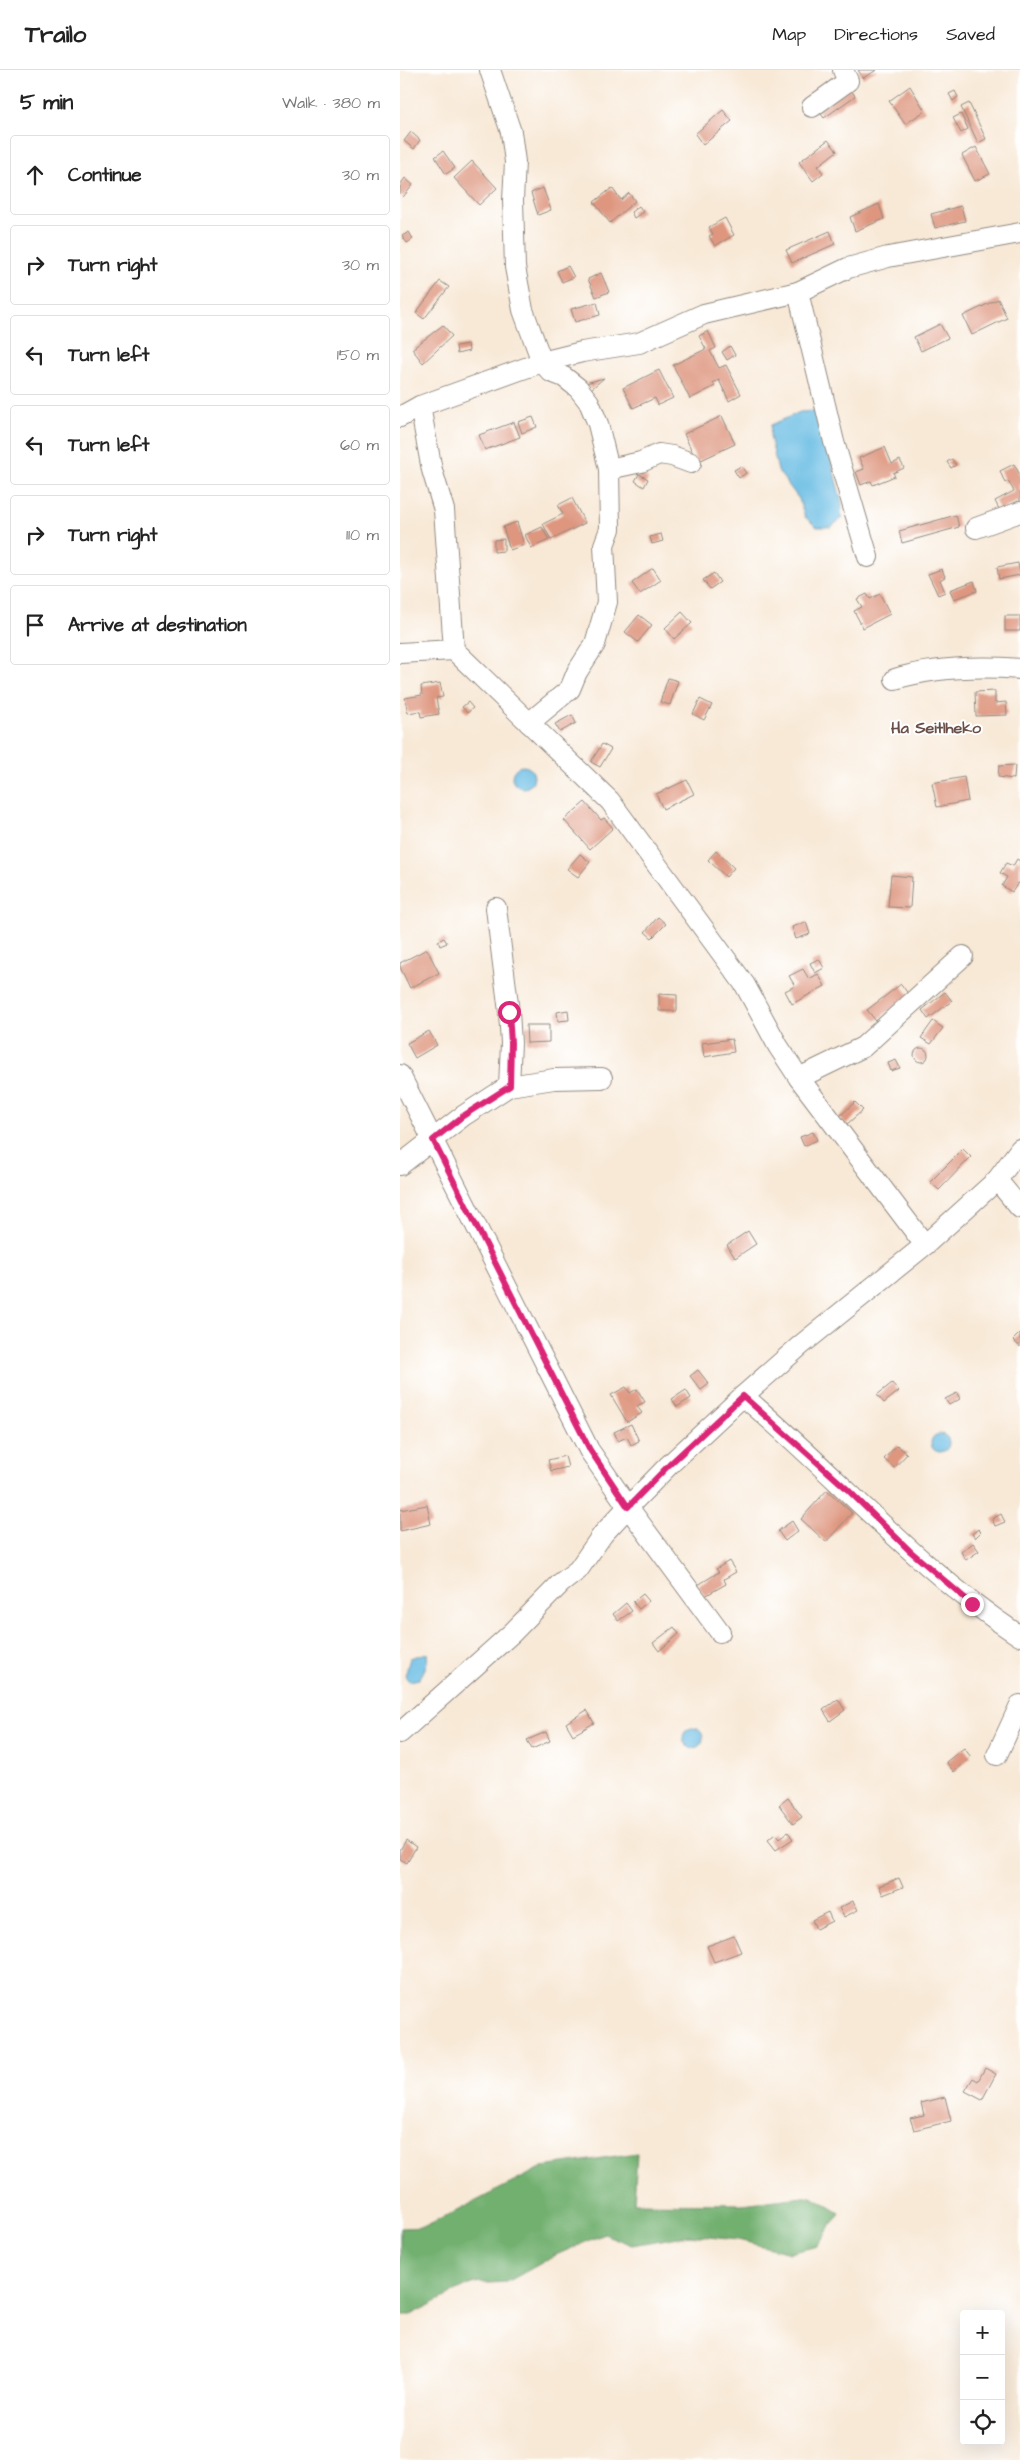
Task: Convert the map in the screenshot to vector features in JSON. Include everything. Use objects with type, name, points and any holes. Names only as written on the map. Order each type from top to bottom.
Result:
[{"type":"street","points":[[490,70],[511,132],[515,162],[513,200],[515,266],[522,310],[542,362],[551,372],[564,377],[578,388],[589,402],[598,424],[609,469],[610,529],[604,545],[607,602],[595,644],[577,672],[570,689],[529,723]]},
{"type":"street","points":[[812,107],[848,81],[843,70]]},
{"type":"street","points":[[400,418],[420,406],[542,362],[638,343],[704,314],[798,292],[848,268],[880,259],[1020,233]]},
{"type":"street","points":[[798,292],[806,317],[834,442],[868,557]]},
{"type":"street","points":[[420,406],[432,470],[444,510],[454,650],[610,801],[745,985],[778,1046],[799,1078],[925,1245]]},
{"type":"street","points":[[609,469],[641,462],[659,454],[672,456],[690,463]]},
{"type":"street","points":[[976,528],[1020,512]]},
{"type":"street","points":[[400,653],[454,650]]},
{"type":"street","points":[[895,679],[927,671],[990,666],[1020,669]]},
{"type":"street","points":[[496,908],[509,1012],[511,1043],[510,1086]]},
{"type":"street","points":[[799,1078],[863,1047],[963,956]]},
{"type":"street","points":[[400,1075],[590,1450],[628,1507],[720,1632]]},
{"type":"street","points":[[400,1165],[463,1116],[510,1086],[554,1079],[602,1078]]},
{"type":"street","points":[[400,1733],[470,1672],[561,1583],[578,1570],[603,1534],[669,1465],[801,1345],[925,1245],[997,1180],[1020,1149]]},
{"type":"street","points":[[997,1180],[1020,1208]]},
{"type":"street","points":[[743,1396],[846,1488],[910,1551],[972,1604],[1018,1632]]},
{"type":"street","points":[[997,1755],[1020,1705]]},
{"type":"green space","points":[[637,2153],[634,2203],[741,2204],[812,2196],[840,2213],[817,2246],[790,2253],[738,2240],[689,2235],[632,2245],[604,2234],[556,2255],[507,2282],[471,2284],[410,2315],[400,2315],[400,2228],[425,2227],[543,2167]]},
{"type":"water","points":[[814,411],[821,420],[842,504],[841,519],[831,527],[817,527],[805,517],[799,499],[778,471],[770,436],[771,425],[800,412]]},
{"type":"water","points":[[523,766],[531,769],[534,777],[531,785],[523,788],[515,785],[512,777],[515,769]]},
{"type":"water","points":[[936,1434],[944,1434],[949,1439],[947,1450],[936,1452],[931,1447],[931,1439]]},
{"type":"water","points":[[427,1653],[427,1663],[421,1676],[419,1679],[409,1681],[405,1676],[410,1658]]},
{"type":"water","points":[[689,1728],[697,1728],[703,1734],[703,1742],[697,1748],[689,1748],[683,1742],[683,1734]]},
{"type":"building","points":[[858,70],[877,70],[863,78]]},
{"type":"building","points":[[910,86],[925,111],[905,124],[889,101]]},
{"type":"building","points":[[850,88],[855,96],[824,118],[818,110]]},
{"type":"building","points":[[955,91],[958,97],[953,101],[949,94]]},
{"type":"building","points":[[969,103],[986,139],[978,143],[961,107]]},
{"type":"building","points":[[723,110],[732,121],[703,145],[695,134]]},
{"type":"building","points":[[961,114],[968,129],[961,133],[953,118]]},
{"type":"building","points":[[411,132],[420,140],[414,149],[404,141]]},
{"type":"building","points":[[828,140],[837,151],[818,166],[823,173],[813,181],[799,162]]},
{"type":"building","points":[[976,147],[990,174],[975,181],[962,155]]},
{"type":"building","points":[[443,151],[455,168],[446,174],[435,157]]},
{"type":"building","points":[[472,161],[497,188],[479,205],[454,178]]},
{"type":"building","points":[[405,178],[413,185],[403,197],[400,194],[400,185]]},
{"type":"building","points":[[543,188],[551,210],[538,215],[531,193]]},
{"type":"building","points":[[612,188],[621,200],[629,193],[635,201],[610,223],[594,202]]},
{"type":"building","points":[[879,204],[884,219],[855,231],[850,217]]},
{"type":"building","points":[[639,206],[643,212],[634,218],[631,212]]},
{"type":"building","points":[[961,206],[965,221],[935,228],[931,214]]},
{"type":"building","points":[[725,218],[734,235],[715,246],[709,236],[713,234],[709,227]]},
{"type":"building","points":[[830,231],[835,244],[792,263],[786,250]]},
{"type":"building","points":[[409,232],[413,239],[407,243],[402,236]]},
{"type":"building","points":[[568,266],[574,277],[562,282],[557,271]]},
{"type":"building","points":[[601,273],[609,292],[596,297],[588,279]]},
{"type":"building","points":[[440,281],[449,287],[424,319],[416,313]]},
{"type":"building","points":[[998,299],[1007,318],[972,335],[963,316]]},
{"type":"building","points":[[597,302],[600,315],[575,322],[571,309]]},
{"type":"building","points":[[940,324],[948,338],[921,351],[914,337]]},
{"type":"building","points":[[443,325],[452,336],[423,363],[412,349]]},
{"type":"building","points":[[708,331],[716,348],[710,351],[719,368],[726,365],[741,394],[729,401],[719,380],[713,383],[715,386],[690,399],[673,365],[706,349],[699,336]]},
{"type":"building","points":[[468,344],[469,351],[457,354],[456,346]]},
{"type":"building","points":[[730,346],[735,355],[727,360],[722,352]]},
{"type":"building","points":[[659,370],[673,398],[658,405],[655,398],[633,408],[623,388]]},
{"type":"building","points":[[604,378],[591,389],[586,383]]},
{"type":"building","points":[[722,416],[735,444],[697,462],[684,434]]},
{"type":"building","points":[[533,417],[537,427],[522,433],[518,422]]},
{"type":"building","points":[[514,422],[520,437],[485,450],[479,435]]},
{"type":"building","points":[[885,447],[892,464],[900,460],[904,468],[893,473],[895,476],[873,485],[871,481],[861,485],[856,472],[864,469],[859,458]]},
{"type":"building","points":[[952,459],[956,465],[951,468],[947,462]]},
{"type":"building","points":[[1014,464],[1020,475],[1020,504],[1018,501],[1000,511],[995,501],[1014,491],[1008,481],[1005,483],[1000,471]]},
{"type":"building","points":[[741,466],[746,473],[739,478],[734,470]]},
{"type":"building","points":[[639,474],[648,479],[644,487],[635,481]]},
{"type":"building","points":[[572,498],[585,523],[551,540],[543,524],[563,514],[558,505]]},
{"type":"building","points":[[956,515],[959,527],[902,543],[899,531]]},
{"type":"building","points":[[517,522],[524,545],[510,550],[503,527]]},
{"type":"building","points":[[542,527],[549,540],[531,548],[525,535]]},
{"type":"building","points":[[661,534],[663,541],[652,544],[650,537]]},
{"type":"building","points":[[504,539],[504,551],[494,552],[494,540]]},
{"type":"building","points":[[1018,563],[1020,575],[999,579],[997,567]]},
{"type":"building","points":[[653,568],[661,580],[640,594],[632,583]]},
{"type":"building","points":[[942,569],[945,577],[940,580],[945,592],[938,595],[928,574]]},
{"type":"building","points":[[714,573],[720,582],[710,589],[703,580]]},
{"type":"building","points":[[974,581],[977,591],[954,599],[950,590]]},
{"type":"building","points":[[867,594],[870,599],[880,594],[890,614],[863,628],[854,611],[862,607],[857,599]]},
{"type":"building","points":[[682,612],[692,623],[674,639],[665,628]]},
{"type":"building","points":[[639,615],[652,625],[638,642],[625,632]]},
{"type":"building","points":[[1005,616],[1020,616],[1020,631],[1005,631]]},
{"type":"building","points":[[668,678],[678,681],[670,705],[660,702]]},
{"type":"building","points":[[440,683],[443,697],[436,698],[439,714],[421,717],[420,711],[408,713],[405,698],[422,695],[421,686]]},
{"type":"building","points":[[995,691],[995,703],[1006,702],[1007,715],[976,716],[975,692]]},
{"type":"building","points":[[700,699],[712,705],[704,720],[693,714]]},
{"type":"building","points":[[468,702],[473,708],[467,713],[462,707]]},
{"type":"building","points":[[572,715],[576,723],[560,732],[555,724]]},
{"type":"building","points":[[602,744],[611,749],[600,767],[591,762]]},
{"type":"building","points":[[1015,765],[1014,779],[998,777],[999,766]]},
{"type":"building","points":[[964,777],[968,801],[937,807],[932,783]]},
{"type":"building","points":[[687,780],[694,794],[663,809],[656,794]]},
{"type":"building","points":[[585,802],[601,820],[604,818],[613,828],[590,849],[564,820]]},
{"type":"building","points":[[716,851],[734,868],[726,877],[708,860]]},
{"type":"building","points":[[580,854],[590,862],[578,877],[567,869]]},
{"type":"building","points":[[1017,859],[1020,861],[1020,884],[1018,883],[1012,892],[1002,886],[1007,877],[1000,873],[1006,863],[1013,866]]},
{"type":"building","points":[[891,875],[912,877],[910,908],[888,907]]},
{"type":"building","points":[[658,917],[666,924],[652,938],[645,932]]},
{"type":"building","points":[[806,922],[810,934],[796,939],[792,927]]},
{"type":"building","points":[[444,938],[447,943],[440,946],[438,941]]},
{"type":"building","points":[[427,949],[439,973],[410,988],[400,963]]},
{"type":"building","points":[[819,959],[824,968],[815,973],[810,963]]},
{"type":"building","points":[[803,969],[809,979],[818,974],[825,986],[792,1004],[785,991],[795,986],[789,976]]},
{"type":"building","points":[[901,984],[909,995],[876,1021],[867,1010]]},
{"type":"building","points":[[945,992],[952,1001],[928,1019],[922,1010]]},
{"type":"building","points":[[659,994],[677,995],[677,1011],[659,1011]]},
{"type":"building","points":[[568,1010],[569,1020],[558,1021],[557,1012]]},
{"type":"building","points":[[933,1021],[943,1028],[931,1044],[921,1038]]},
{"type":"building","points":[[526,1025],[549,1025],[549,1042],[527,1043]]},
{"type":"building","points":[[429,1031],[437,1045],[415,1058],[407,1043]]},
{"type":"building","points":[[732,1039],[734,1052],[704,1057],[702,1043]]},
{"type":"building","points":[[918,1048],[924,1048],[928,1055],[924,1062],[918,1062],[914,1058],[914,1052]]},
{"type":"building","points":[[896,1060],[900,1068],[891,1071],[888,1063]]},
{"type":"building","points":[[855,1102],[863,1110],[846,1125],[839,1117]]},
{"type":"building","points":[[813,1132],[817,1140],[804,1146],[800,1137]]},
{"type":"building","points":[[963,1149],[971,1157],[939,1190],[930,1182]]},
{"type":"building","points":[[748,1231],[756,1244],[735,1258],[727,1245]]},
{"type":"building","points":[[1020,1333],[1020,1347],[1013,1340]]},
{"type":"building","points":[[698,1370],[709,1384],[701,1390],[690,1376]]},
{"type":"building","points":[[892,1383],[899,1391],[884,1403],[877,1395]]},
{"type":"building","points":[[626,1387],[630,1393],[637,1389],[645,1402],[637,1406],[642,1413],[627,1422],[611,1395]]},
{"type":"building","points":[[686,1390],[691,1398],[677,1407],[672,1399]]},
{"type":"building","points":[[957,1393],[960,1399],[949,1405],[945,1399]]},
{"type":"building","points":[[631,1424],[639,1441],[631,1445],[627,1437],[618,1441],[614,1432]]},
{"type":"building","points":[[897,1445],[907,1454],[894,1468],[884,1459]]},
{"type":"building","points":[[565,1456],[568,1467],[551,1471],[548,1460]]},
{"type":"building","points":[[827,1490],[852,1513],[826,1542],[801,1519]]},
{"type":"building","points":[[427,1505],[431,1524],[400,1531],[400,1510]]},
{"type":"building","points":[[1001,1514],[1005,1522],[995,1526],[992,1519]]},
{"type":"building","points":[[792,1521],[798,1531],[785,1541],[778,1531]]},
{"type":"building","points":[[978,1529],[981,1532],[975,1538],[972,1534]]},
{"type":"building","points":[[973,1543],[979,1551],[966,1560],[961,1552]]},
{"type":"building","points":[[729,1561],[736,1572],[724,1579],[726,1584],[705,1596],[698,1585],[719,1572],[716,1569]]},
{"type":"building","points":[[643,1594],[649,1601],[639,1609],[633,1602]]},
{"type":"building","points":[[626,1603],[632,1611],[618,1621],[613,1614]]},
{"type":"building","points":[[674,1627],[679,1634],[659,1651],[653,1643]]},
{"type":"building","points":[[838,1699],[845,1710],[830,1721],[823,1710]]},
{"type":"building","points":[[587,1710],[594,1723],[573,1735],[566,1723]]},
{"type":"building","points":[[546,1732],[550,1741],[532,1749],[527,1740]]},
{"type":"building","points":[[964,1748],[971,1757],[954,1772],[946,1762]]},
{"type":"building","points":[[788,1798],[802,1817],[793,1824],[779,1805]]},
{"type":"building","points":[[788,1832],[793,1839],[776,1850],[768,1840],[775,1834],[779,1839]]},
{"type":"building","points":[[406,1840],[416,1847],[407,1863],[400,1859],[400,1850]]},
{"type":"building","points":[[899,1878],[903,1887],[883,1895],[879,1886]]},
{"type":"building","points":[[853,1901],[858,1910],[844,1917],[839,1908]]},
{"type":"building","points":[[828,1912],[832,1921],[816,1929],[812,1920]]},
{"type":"building","points":[[734,1936],[741,1952],[714,1962],[707,1946]]},
{"type":"building","points":[[985,2068],[996,2074],[982,2100],[965,2091],[973,2078],[978,2081]]},
{"type":"building","points":[[945,2097],[951,2121],[914,2130],[910,2118],[924,2115],[921,2103]]},
{"type":"district","name":"Ha Seitlheko","points":[[936,727]]},
{"type":"route","points":[[509,1012],[511,1043],[510,1086],[463,1116],[433,1140],[532,1339],[590,1450],[628,1507],[669,1465],[743,1396],[846,1488],[910,1551],[972,1604]]}]
